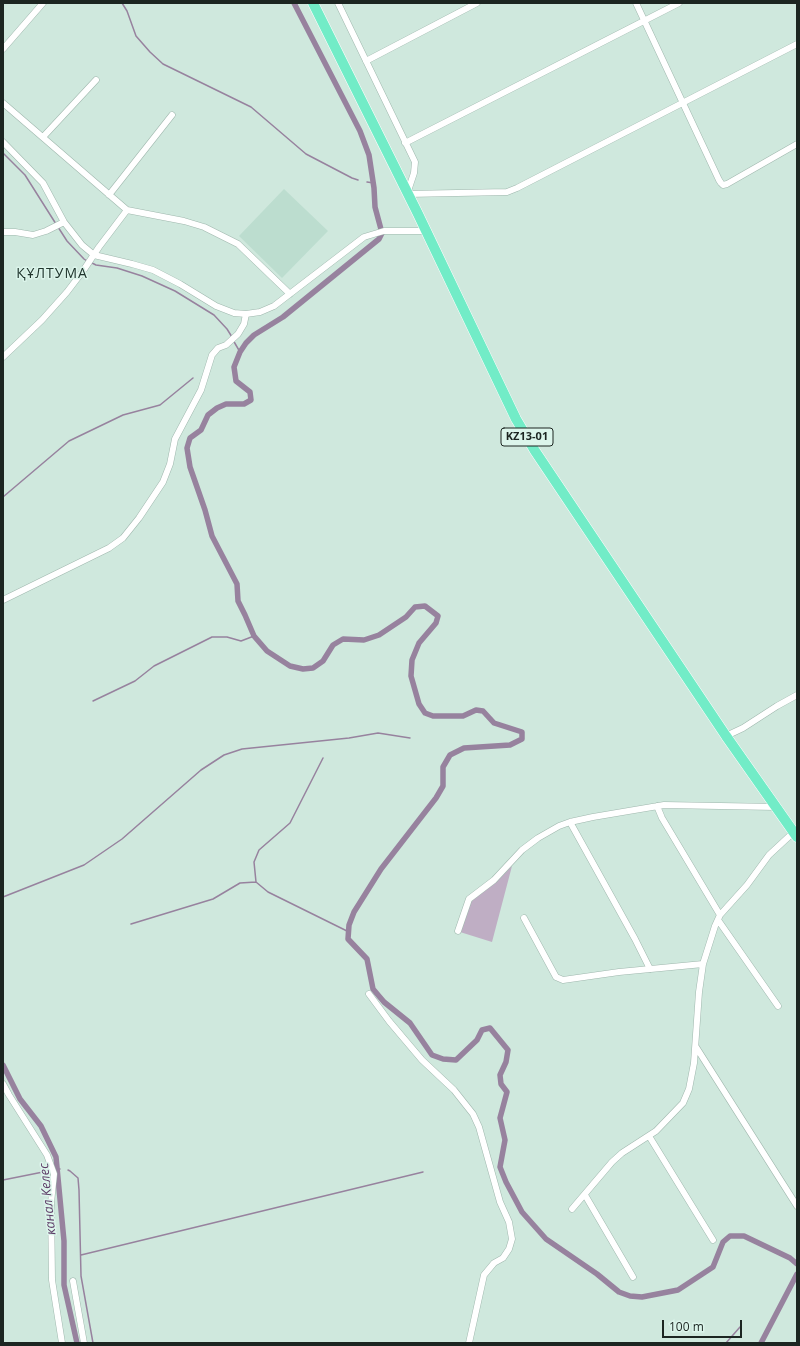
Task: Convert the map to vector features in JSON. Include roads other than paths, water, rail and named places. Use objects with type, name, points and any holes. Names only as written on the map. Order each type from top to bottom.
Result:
[{"type":"highway","name":"KZ13-01","points":[[313,3],[426,231],[506,399],[535,451],[726,736],[796,833]]},
{"type":"street","points":[[3,49],[43,3]]},
{"type":"street","points":[[338,3],[415,162],[414,173],[407,194],[508,192],[797,44]]},
{"type":"street","points":[[366,61],[477,3]]},
{"type":"street","points":[[636,3],[719,180],[723,184],[727,184],[797,144]]},
{"type":"street","points":[[405,143],[679,3]]},
{"type":"street","points":[[43,137],[96,80]]},
{"type":"street","points":[[3,103],[127,210],[184,221],[204,227],[238,244],[290,294]]},
{"type":"street","points":[[109,195],[172,115]]},
{"type":"street","points":[[3,142],[43,183],[64,222],[82,245],[94,254],[153,270],[180,284],[216,306],[234,313],[246,314],[260,312],[274,306],[364,237],[381,232],[426,231]]},
{"type":"street","points":[[3,357],[42,320],[67,292],[127,210]]},
{"type":"street","points":[[3,232],[15,232],[33,236],[64,222]]},
{"type":"street","points":[[3,600],[109,548],[123,538],[139,518],[163,482],[170,464],[175,439],[201,390],[212,354],[218,348],[226,345],[238,334],[244,324],[246,314]]},
{"type":"street","points":[[726,736],[743,728],[797,695]]},
{"type":"street","points":[[458,931],[467,903],[473,894],[494,880],[522,850],[530,844],[546,833],[570,822],[657,806],[776,807]]},
{"type":"street","points":[[657,806],[662,818],[719,917],[778,1006]]},
{"type":"street","points":[[570,822],[650,969]]},
{"type":"street","points":[[572,1209],[612,1162],[659,1128],[679,1109],[687,1096],[692,1077],[696,1047],[698,1006],[703,964],[709,940],[719,917],[748,885],[769,855],[796,833]]},
{"type":"street","points":[[524,918],[556,977],[560,979],[567,980],[650,969],[703,964]]},
{"type":"street","points":[[369,994],[389,1021],[422,1060],[449,1086],[473,1114],[479,1127],[500,1202],[509,1222],[512,1240],[510,1249],[503,1258],[494,1263],[484,1275],[469,1343]]},
{"type":"street","points":[[696,1047],[797,1206]]},
{"type":"street","points":[[3,1084],[47,1155],[54,1174],[51,1203],[52,1280],[62,1343]]},
{"type":"street","points":[[649,1136],[713,1240]]},
{"type":"street","points":[[585,1195],[633,1277]]},
{"type":"street","points":[[73,1281],[84,1343]]},
{"type":"waterway","points":[[122,3],[127,11],[136,36],[163,64],[251,107],[306,154],[358,180]]},
{"type":"waterway","points":[[294,3],[360,131],[369,155],[375,207],[382,233],[379,239],[283,317],[254,335],[246,343],[240,352],[234,367],[236,381],[250,392],[251,400],[244,404],[226,404],[217,408],[208,415],[201,430],[190,438],[187,448],[190,467],[205,510],[212,536],[237,584],[238,601],[254,636],[267,651],[290,666],[303,669],[313,668],[323,661],[333,645],[343,639],[364,640],[379,635],[406,617],[415,607],[425,606],[438,616],[436,623],[419,643],[412,660],[411,676],[419,704],[425,713],[433,716],[463,716],[476,710],[483,711],[494,723],[522,732],[522,739],[510,745],[464,748],[450,755],[443,767],[443,786],[436,798],[381,869],[354,912],[349,925],[348,939],[367,959],[373,989],[384,1002],[410,1023],[432,1055],[443,1059],[456,1060],[477,1040],[482,1030],[490,1028],[508,1050],[506,1062],[500,1075],[501,1084],[507,1092],[500,1118],[505,1140],[500,1167],[506,1182],[522,1212],[546,1239],[597,1274],[619,1292],[630,1296],[642,1297],[678,1290],[713,1267],[723,1242],[730,1236],[744,1236],[790,1258],[797,1264]]},
{"type":"waterway","points":[[3,153],[25,175],[56,224]]},
{"type":"waterway","points":[[367,182],[374,183]]},
{"type":"waterway","points":[[58,227],[67,241],[87,261]]},
{"type":"waterway","points":[[90,262],[96,265],[117,268],[142,276],[175,291],[214,315],[232,337]]},
{"type":"waterway","points":[[233,340],[240,352]]},
{"type":"waterway","points":[[3,497],[69,441],[123,415],[160,405],[193,378]]},
{"type":"waterway","points":[[93,701],[135,681],[154,666],[212,637],[227,637],[241,641],[254,636]]},
{"type":"waterway","points":[[3,897],[84,865],[122,839],[201,770],[224,755],[242,749],[349,738],[378,733],[410,738]]},
{"type":"waterway","points":[[323,758],[290,823],[259,850],[254,862],[256,882],[268,892],[349,932]]},
{"type":"waterway","points":[[131,924],[213,899],[240,883],[256,882]]},
{"type":"waterway","name":"канал Келес","points":[[3,1065],[20,1099],[41,1126],[56,1157],[64,1241],[64,1285],[77,1343]]},
{"type":"waterway","points":[[68,1170],[78,1178],[81,1276],[93,1343]]},
{"type":"waterway","points":[[3,1180],[48,1171]]},
{"type":"waterway","points":[[81,1255],[423,1172]]},
{"type":"waterway","points":[[761,1343],[797,1274]]},
{"type":"waterway","points":[[726,1343],[740,1327]]},
{"type":"district","name":"ҚҰЛТУМА","points":[[52,274]]}]
